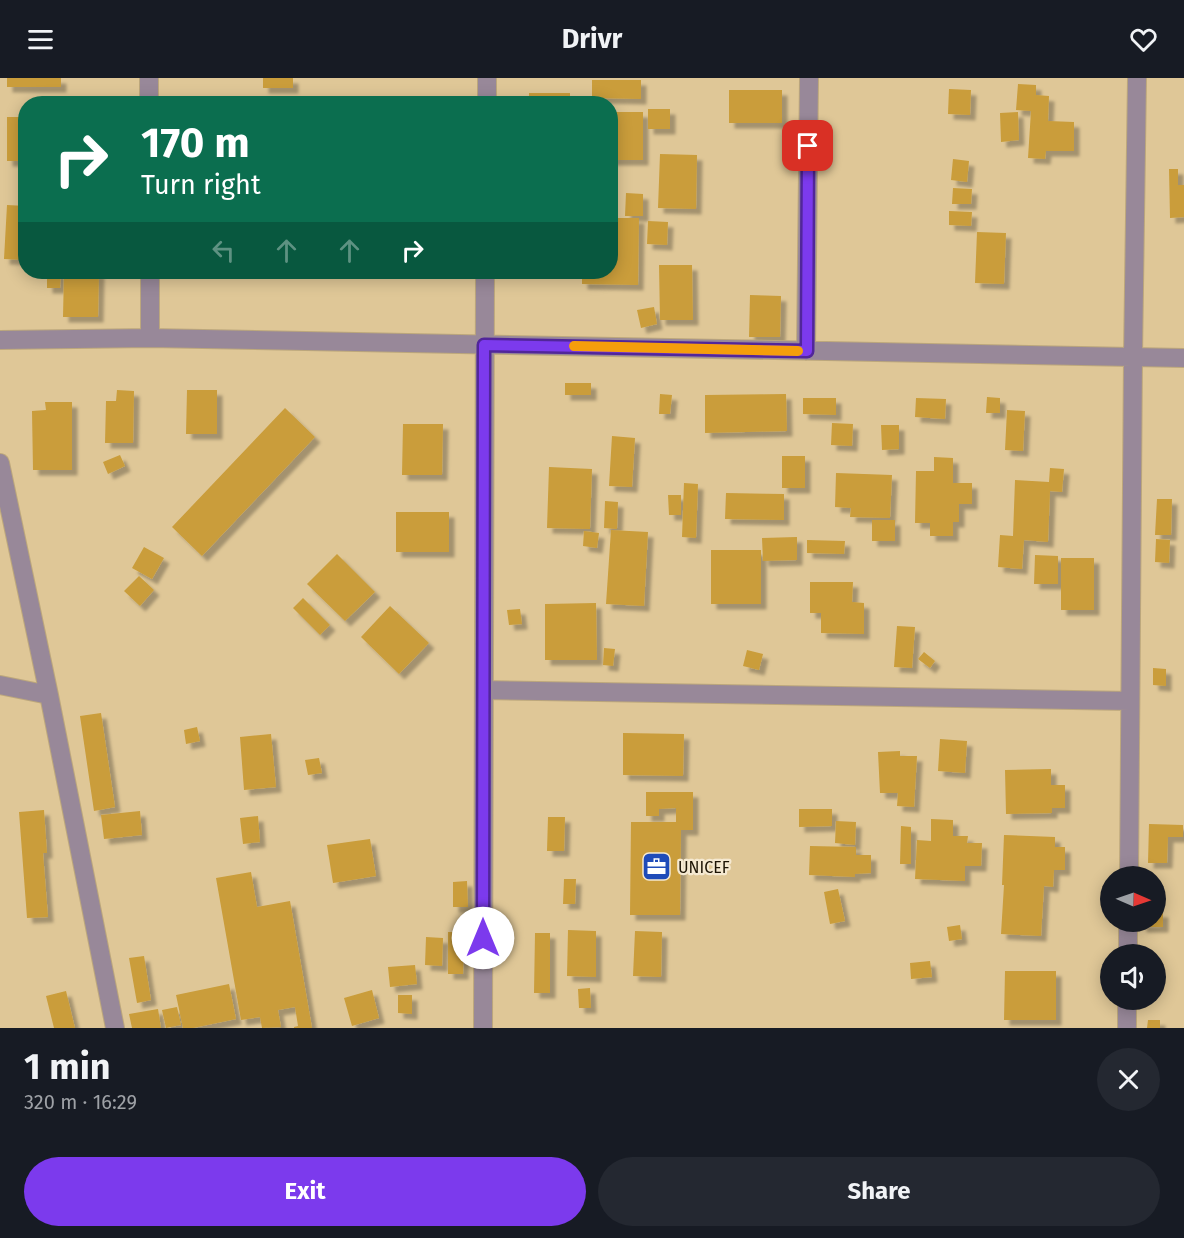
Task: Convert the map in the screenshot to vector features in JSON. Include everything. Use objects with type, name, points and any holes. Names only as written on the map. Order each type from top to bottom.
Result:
[{"type":"street","points":[[149,78],[149,96]]},
{"type":"street","points":[[487,96],[488,78]]},
{"type":"street","points":[[807,351],[809,78]]},
{"type":"street","points":[[1129,866],[1137,78]]},
{"type":"street","points":[[150,279],[150,338]]},
{"type":"street","points":[[483,1028],[485,279]]},
{"type":"street","points":[[0,340],[150,338],[1184,358]]},
{"type":"street","points":[[0,464],[49,695],[115,1028]]},
{"type":"street","points":[[0,685],[49,695]]},
{"type":"street","points":[[484,690],[1130,701]]},
{"type":"street","points":[[1127,1010],[1127,1028]]},
{"type":"building","points":[[7,78],[61,78],[61,87],[7,87]]},
{"type":"building","points":[[263,78],[293,78],[293,88],[263,88]]},
{"type":"building","points":[[592,80],[641,80],[641,99],[592,96]]},
{"type":"building","points":[[1018,84],[1036,85],[1036,95],[1049,96],[1048,121],[1074,122],[1074,151],[1046,151],[1045,159],[1028,158],[1031,111],[1016,110]]},
{"type":"building","points":[[949,89],[971,90],[970,115],[948,114]]},
{"type":"building","points":[[729,90],[782,90],[782,123],[729,123]]},
{"type":"building","points":[[529,93],[570,93],[570,96],[529,96]]},
{"type":"building","points":[[648,109],[670,109],[670,129],[648,129]]},
{"type":"building","points":[[618,112],[643,112],[643,160],[618,160]]},
{"type":"building","points":[[1018,112],[1019,140],[1001,142],[1000,113]]},
{"type":"building","points":[[7,117],[18,117],[18,161],[7,161]]},
{"type":"building","points":[[660,154],[697,155],[696,209],[658,208]]},
{"type":"building","points":[[953,159],[969,161],[967,182],[951,180]]},
{"type":"building","points":[[1169,169],[1178,169],[1178,185],[1184,185],[1184,217],[1170,218]]},
{"type":"building","points":[[953,188],[972,189],[971,204],[952,204]]},
{"type":"building","points":[[626,193],[643,194],[643,216],[625,216]]},
{"type":"building","points":[[7,205],[18,206],[18,260],[4,259]]},
{"type":"building","points":[[949,211],[972,212],[971,226],[949,225]]},
{"type":"building","points":[[618,218],[639,218],[638,285],[582,284],[582,279],[618,279]]},
{"type":"building","points":[[648,221],[668,222],[667,245],[647,244]]},
{"type":"building","points":[[977,232],[1006,233],[1004,284],[975,283]]},
{"type":"building","points":[[659,265],[692,265],[693,320],[660,320]]},
{"type":"building","points":[[47,279],[61,279],[60,288],[47,288]]},
{"type":"building","points":[[64,279],[99,279],[98,317],[63,317]]},
{"type":"building","points":[[750,295],[781,296],[780,337],[749,337]]},
{"type":"building","points":[[654,307],[657,324],[641,328],[637,310]]},
{"type":"building","points":[[565,383],[591,383],[591,395],[565,395]]},
{"type":"building","points":[[117,390],[134,391],[133,443],[105,443],[106,401],[116,401]]},
{"type":"building","points":[[187,390],[217,390],[217,434],[186,434]]},
{"type":"building","points":[[660,394],[672,395],[670,414],[659,414]]},
{"type":"building","points":[[786,394],[787,431],[705,433],[705,395]]},
{"type":"building","points":[[987,397],[1000,398],[1000,413],[986,413]]},
{"type":"building","points":[[803,398],[836,398],[836,415],[803,414]]},
{"type":"building","points":[[916,398],[946,399],[945,419],[915,417]]},
{"type":"building","points":[[45,402],[72,402],[72,470],[33,470],[32,411],[46,410]]},
{"type":"building","points":[[285,408],[315,437],[202,556],[172,527]]},
{"type":"building","points":[[1007,410],[1025,411],[1023,451],[1005,450]]},
{"type":"building","points":[[832,423],[853,424],[852,446],[831,445]]},
{"type":"building","points":[[403,424],[443,424],[442,475],[402,475]]},
{"type":"building","points":[[881,425],[899,425],[899,449],[882,450]]},
{"type":"building","points":[[612,436],[635,438],[632,487],[609,486]]},
{"type":"building","points":[[120,455],[125,466],[108,474],[103,462]]},
{"type":"building","points":[[782,456],[805,456],[805,488],[782,488]]},
{"type":"building","points":[[934,457],[953,458],[953,483],[972,483],[972,504],[959,504],[959,522],[953,522],[953,536],[930,536],[930,523],[915,523],[916,471],[934,471]]},
{"type":"building","points":[[549,467],[592,469],[590,529],[547,528]]},
{"type":"building","points":[[1050,468],[1064,469],[1062,492],[1050,491],[1048,542],[1024,540],[1022,569],[998,567],[1000,535],[1013,536],[1015,480],[1049,482]]},
{"type":"building","points":[[836,473],[892,475],[890,518],[850,517],[851,508],[835,507]]},
{"type":"building","points":[[684,483],[698,484],[696,538],[682,537]]},
{"type":"building","points":[[726,493],[784,494],[784,520],[725,519]]},
{"type":"building","points":[[668,495],[681,495],[681,515],[669,515]]},
{"type":"building","points":[[1157,499],[1172,499],[1171,535],[1155,535]]},
{"type":"building","points":[[605,501],[618,502],[617,529],[604,528]]},
{"type":"building","points":[[396,512],[449,512],[449,552],[396,552]]},
{"type":"building","points":[[872,520],[895,520],[895,541],[872,541]]},
{"type":"building","points":[[611,530],[648,532],[644,606],[606,604]]},
{"type":"building","points":[[584,531],[599,533],[597,548],[583,546]]},
{"type":"building","points":[[797,537],[797,560],[763,561],[762,538]]},
{"type":"building","points":[[1156,539],[1170,540],[1169,563],[1155,562]]},
{"type":"building","points":[[807,540],[845,541],[844,554],[807,553]]},
{"type":"building","points":[[144,547],[164,558],[152,579],[132,568]]},
{"type":"building","points":[[711,550],[761,550],[761,604],[711,604]]},
{"type":"building","points":[[337,554],[375,592],[345,621],[307,584]]},
{"type":"building","points":[[1035,555],[1058,556],[1058,584],[1034,584]]},
{"type":"building","points":[[1061,558],[1094,558],[1094,610],[1061,610]]},
{"type":"building","points":[[139,576],[154,590],[140,606],[124,591]]},
{"type":"building","points":[[810,582],[853,582],[852,602],[864,603],[864,634],[821,633],[821,613],[810,613]]},
{"type":"building","points":[[303,598],[330,625],[320,635],[293,608]]},
{"type":"building","points":[[596,603],[597,660],[545,660],[545,604]]},
{"type":"building","points":[[390,606],[429,643],[399,674],[361,637]]},
{"type":"building","points":[[520,609],[522,624],[509,625],[507,610]]},
{"type":"building","points":[[897,626],[915,627],[912,668],[894,667]]},
{"type":"building","points":[[604,648],[615,649],[613,666],[603,665]]},
{"type":"building","points":[[747,650],[763,654],[759,670],[743,666]]},
{"type":"building","points":[[924,652],[935,661],[930,668],[918,659]]},
{"type":"building","points":[[1153,668],[1166,669],[1166,686],[1153,685]]},
{"type":"building","points":[[101,713],[115,807],[94,811],[80,716]]},
{"type":"building","points":[[197,727],[200,741],[186,744],[184,730]]},
{"type":"building","points":[[623,733],[684,734],[683,776],[623,775]]},
{"type":"building","points":[[271,734],[276,787],[244,790],[240,737]]},
{"type":"building","points":[[940,739],[967,741],[965,773],[938,771]]},
{"type":"building","points":[[900,751],[900,756],[917,756],[914,807],[897,806],[898,793],[880,793],[878,752]]},
{"type":"building","points":[[319,758],[322,773],[308,775],[305,760]]},
{"type":"building","points":[[1051,769],[1051,785],[1065,785],[1065,808],[1052,808],[1052,813],[1006,814],[1005,770]]},
{"type":"building","points":[[646,792],[693,792],[693,830],[681,830],[680,915],[630,915],[631,822],[676,822],[676,808],[659,809],[659,816],[646,816]]},
{"type":"building","points":[[799,809],[832,809],[832,826],[799,827]]},
{"type":"building","points":[[44,810],[47,853],[43,853],[48,917],[27,918],[19,812]]},
{"type":"building","points":[[140,811],[142,835],[104,839],[101,815]]},
{"type":"building","points":[[258,816],[260,842],[243,844],[240,818]]},
{"type":"building","points":[[548,817],[565,817],[564,851],[547,851]]},
{"type":"building","points":[[931,819],[953,820],[953,836],[968,836],[967,843],[982,843],[981,866],[965,866],[965,881],[915,879],[917,840],[931,841]]},
{"type":"building","points":[[836,821],[856,822],[855,845],[835,843]]},
{"type":"building","points":[[1149,824],[1183,825],[1183,837],[1168,837],[1167,863],[1148,863]]},
{"type":"building","points":[[901,826],[911,827],[911,864],[900,864]]},
{"type":"building","points":[[1004,835],[1055,837],[1055,847],[1065,847],[1065,870],[1054,870],[1053,887],[1044,886],[1041,936],[1001,934]]},
{"type":"building","points":[[370,839],[376,876],[333,883],[327,845]]},
{"type":"building","points":[[810,846],[856,847],[856,855],[871,855],[871,873],[855,874],[855,877],[809,875]]},
{"type":"building","points":[[251,872],[257,907],[290,901],[312,1028],[294,1028],[298,1026],[295,1007],[278,1010],[281,1027],[262,1028],[260,1017],[241,1020],[216,878]]},
{"type":"building","points":[[564,879],[576,879],[575,904],[563,904]]},
{"type":"building","points":[[467,881],[468,907],[453,907],[453,882]]},
{"type":"building","points":[[838,889],[845,921],[830,924],[824,892]]},
{"type":"building","points":[[960,925],[962,939],[949,941],[947,927]]},
{"type":"building","points":[[568,930],[596,931],[596,977],[567,976]]},
{"type":"building","points":[[635,931],[662,932],[661,977],[633,976]]},
{"type":"building","points":[[448,932],[464,932],[463,974],[448,974]]},
{"type":"building","points":[[535,933],[550,933],[550,993],[534,993]]},
{"type":"building","points":[[426,937],[443,938],[442,966],[425,965]]},
{"type":"building","points":[[144,956],[151,1000],[137,1003],[129,958]]},
{"type":"building","points":[[930,961],[932,977],[911,979],[910,963]]},
{"type":"building","points":[[415,965],[417,984],[390,987],[388,967]]},
{"type":"building","points":[[1005,971],[1056,971],[1056,1020],[1004,1020]]},
{"type":"building","points":[[229,984],[236,1019],[183,1028],[176,995]]},
{"type":"building","points":[[590,988],[591,1008],[579,1008],[578,989]]},
{"type":"building","points":[[372,990],[379,1018],[352,1026],[344,998]]},
{"type":"building","points":[[66,991],[75,1028],[54,1028],[46,996]]},
{"type":"building","points":[[398,995],[412,995],[412,1014],[398,1013]]},
{"type":"building","points":[[177,1007],[181,1025],[166,1028],[162,1010]]},
{"type":"building","points":[[158,1009],[161,1028],[132,1028],[129,1014]]},
{"type":"building","points":[[1148,1020],[1160,1020],[1160,1028],[1147,1028]]},
{"type":"slow traffic","points":[[574,346],[798,351]]},
{"type":"place","name":"UNICEF","points":[[657,867]]},
{"type":"route","points":[[483,938],[484,345],[807,351],[808,146]]}]
